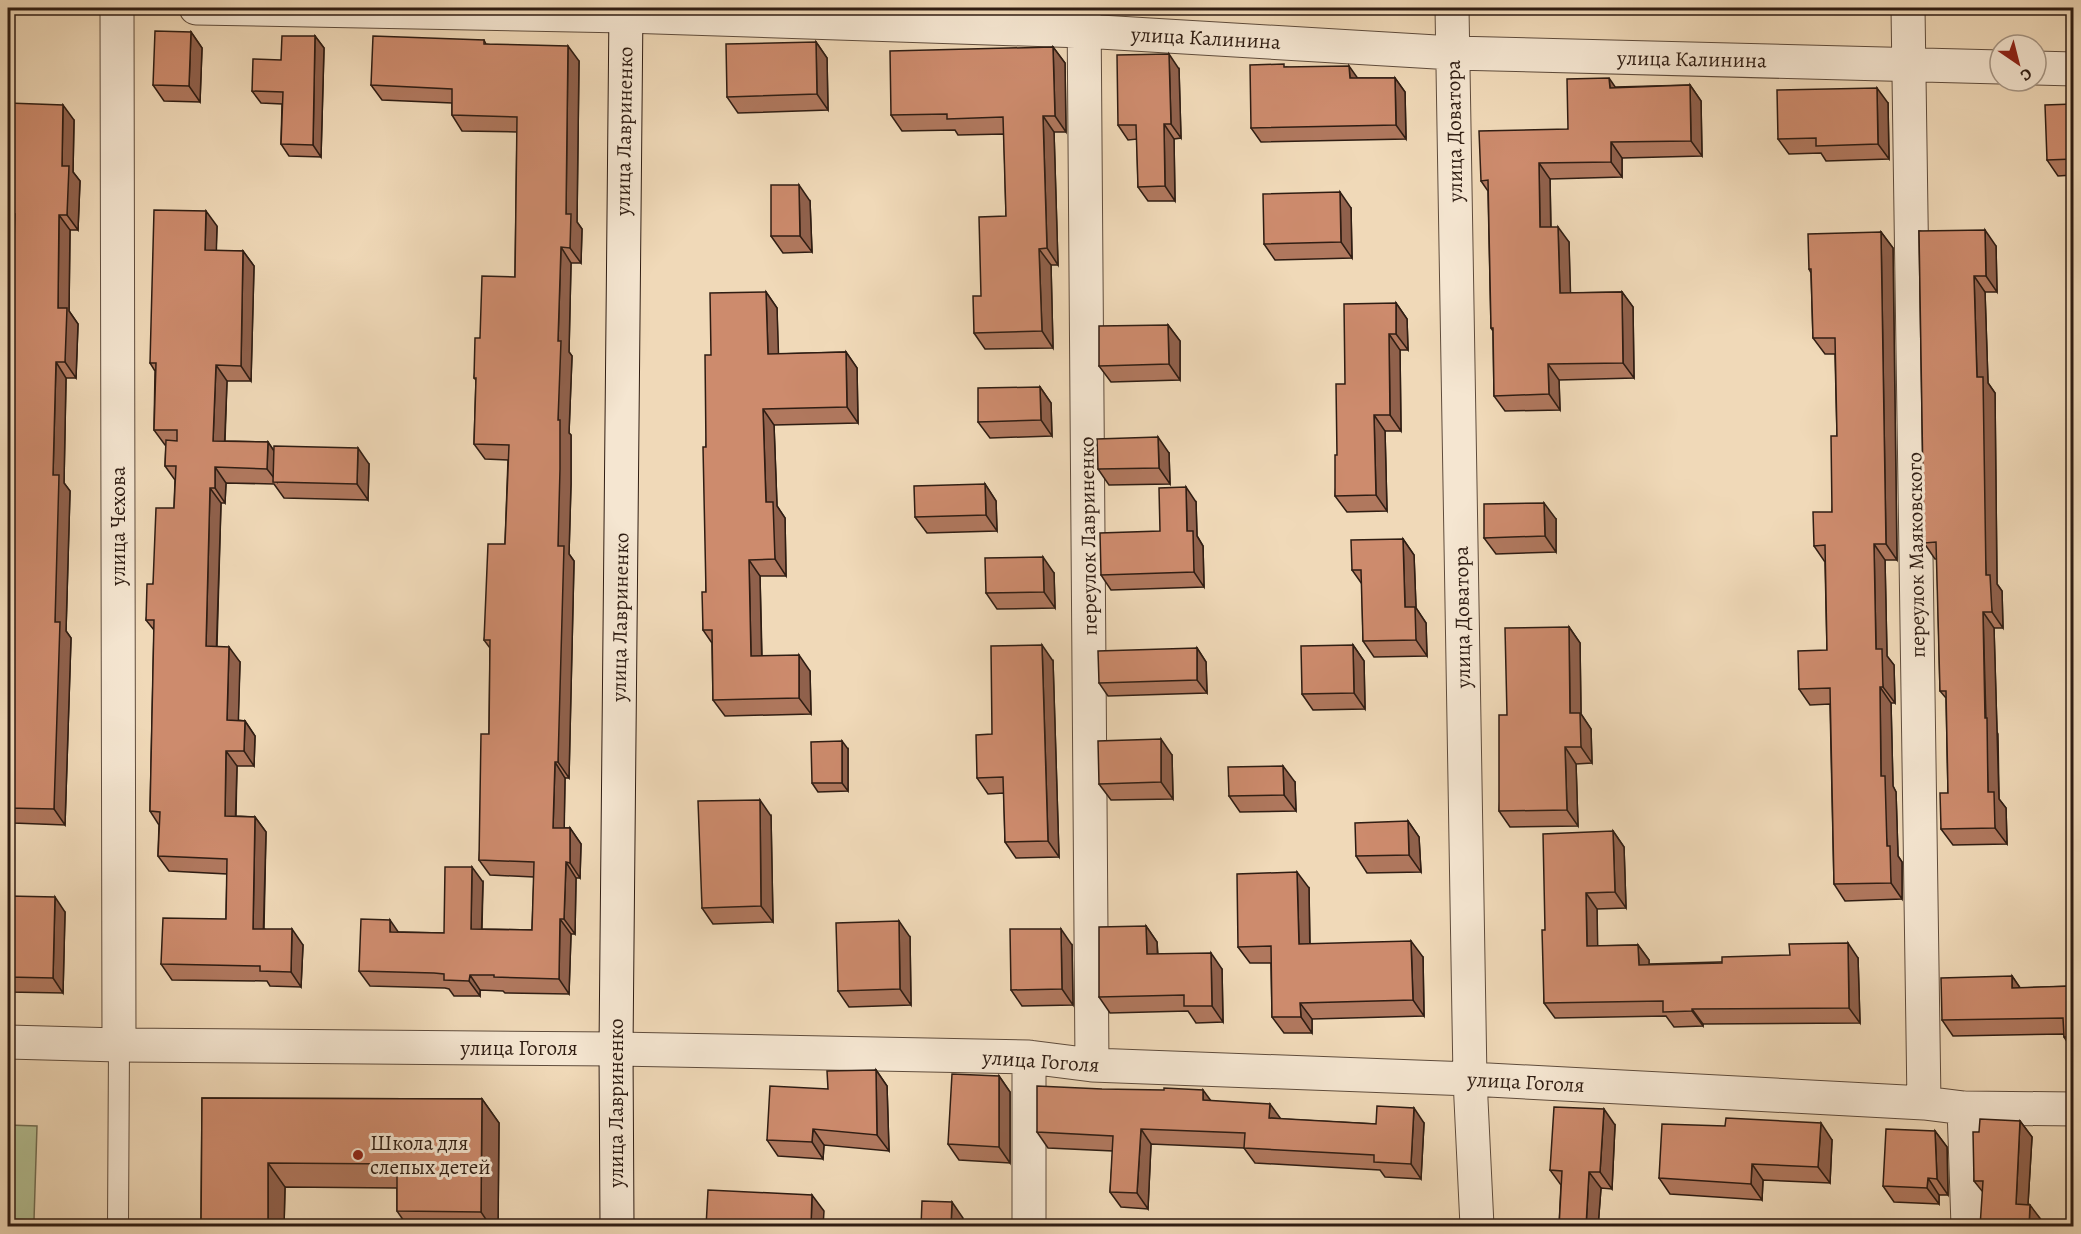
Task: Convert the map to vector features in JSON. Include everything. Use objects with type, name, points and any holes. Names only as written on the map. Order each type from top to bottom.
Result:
[{"type":"street","name":"улица Чехова","points":[[117,8],[119,1046]]},
{"type":"street","name":"улица Калинина","points":[[196,8],[1084,19],[1453,53],[1988,67]]},
{"type":"street","name":"улица Доватора","points":[[1452,8],[1470,1079],[1477,1227]]},
{"type":"street","name":"переулок Маяковского","points":[[1908,8],[1924,1103]]},
{"type":"street","name":"улица Лавриненко","points":[[617,1227],[616,1049],[626,12]]},
{"type":"street","name":"переулок Лавриненко","points":[[1084,19],[1092,1065]]},
{"type":"street","points":[[2048,68],[2073,69]]},
{"type":"street","name":"улица Гоголя","points":[[8,1042],[119,1046],[616,1049],[1029,1057],[1092,1065],[1470,1079],[1924,1103],[1964,1108],[2073,1110]]},
{"type":"street","points":[[1029,1057],[1029,1227]]},
{"type":"street","points":[[1964,1108],[1968,1227]]},
{"type":"lane","points":[[118,1227],[119,1046]]},
{"type":"green space","points":[[8,1125],[37,1126],[34,1220],[8,1219]]},
{"type":"building","points":[[155,31],[191,32],[189,86],[153,85]]},
{"type":"building","points":[[282,36],[315,36],[313,145],[281,144],[283,92],[252,91],[253,59],[281,60]]},
{"type":"building","points":[[373,36],[484,40],[484,44],[568,46],[566,214],[571,214],[570,248],[561,247],[558,341],[561,341],[558,420],[560,420],[560,469],[558,546],[564,546],[558,762],[555,762],[553,828],[570,828],[570,863],[566,862],[564,919],[560,919],[559,979],[470,975],[469,981],[444,980],[444,974],[359,971],[361,919],[390,920],[390,932],[444,933],[445,867],[472,867],[471,929],[532,930],[534,862],[479,860],[481,734],[489,734],[490,640],[484,640],[488,544],[505,544],[509,445],[474,444],[475,338],[480,338],[482,276],[515,277],[517,117],[452,115],[452,89],[371,85]]},
{"type":"building","points":[[816,42],[817,94],[727,97],[726,44]]},
{"type":"building","points":[[1053,47],[1055,116],[1043,116],[1047,248],[1039,249],[1042,331],[974,333],[973,296],[981,296],[979,217],[1006,216],[1003,117],[947,119],[947,114],[891,115],[890,51]]},
{"type":"building","points":[[1169,54],[1171,124],[1164,124],[1165,186],[1138,187],[1136,125],[1118,125],[1117,55]]},
{"type":"building","points":[[1284,64],[1284,67],[1349,66],[1350,78],[1395,78],[1396,125],[1251,128],[1250,65]]},
{"type":"building","points":[[1609,78],[1610,88],[1690,85],[1691,141],[1611,142],[1611,162],[1539,163],[1540,227],[1558,227],[1560,293],[1622,292],[1623,363],[1548,364],[1549,394],[1494,396],[1488,180],[1481,181],[1479,131],[1568,129],[1567,79]]},
{"type":"building","points":[[1877,88],[1878,144],[1816,146],[1816,138],[1778,139],[1777,90]]},
{"type":"building","points":[[8,103],[63,105],[62,166],[69,166],[67,215],[59,215],[58,308],[67,308],[65,362],[56,362],[53,475],[59,475],[55,622],[60,622],[54,809],[8,808],[8,401],[15,214],[13,214],[14,133],[8,133]]},
{"type":"building","points":[[2073,104],[2073,159],[2047,160],[2045,105]]},
{"type":"building","points":[[771,185],[799,185],[800,236],[771,236]]},
{"type":"building","points":[[1340,192],[1341,242],[1264,244],[1263,194]]},
{"type":"building","points":[[154,210],[206,211],[205,250],[243,251],[241,366],[216,365],[213,441],[268,442],[267,469],[215,467],[215,488],[210,488],[206,646],[229,647],[227,720],[245,721],[244,751],[226,751],[225,816],[255,817],[253,929],[292,929],[291,972],[260,971],[260,966],[161,964],[163,918],[226,919],[227,859],[158,856],[160,812],[150,811],[154,620],[146,620],[147,584],[153,584],[156,508],[174,508],[176,466],[165,466],[166,440],[177,441],[177,430],[154,430],[156,363],[150,363]]},
{"type":"building","points":[[1985,230],[1986,276],[1974,276],[1977,377],[1983,377],[1986,575],[1990,575],[1992,612],[1983,612],[1985,718],[1987,718],[1988,792],[1994,792],[1995,828],[1941,829],[1940,793],[1948,793],[1946,691],[1940,691],[1936,542],[1924,543],[1919,231]]},
{"type":"building","points":[[1881,232],[1886,544],[1874,544],[1876,649],[1882,649],[1881,776],[1885,776],[1887,846],[1890,846],[1891,883],[1834,884],[1830,688],[1799,689],[1798,651],[1827,650],[1825,545],[1814,546],[1813,512],[1832,512],[1831,436],[1837,436],[1835,338],[1813,338],[1808,234]]},
{"type":"building","points":[[766,292],[768,354],[846,352],[847,407],[763,409],[766,502],[773,502],[775,559],[749,560],[751,656],[799,655],[799,698],[713,700],[712,630],[703,630],[702,592],[706,592],[703,447],[706,447],[705,355],[711,355],[710,293]]},
{"type":"building","points":[[1396,303],[1396,334],[1389,334],[1390,415],[1374,415],[1376,495],[1335,496],[1336,384],[1345,384],[1344,304]]},
{"type":"building","points":[[1168,325],[1169,364],[1099,366],[1099,326]]},
{"type":"building","points":[[1040,387],[1041,420],[978,422],[978,388]]},
{"type":"building","points":[[1158,437],[1159,468],[1098,469],[1097,439]]},
{"type":"building","points":[[274,446],[358,448],[357,484],[273,482]]},
{"type":"building","points":[[985,484],[986,515],[915,517],[914,486]]},
{"type":"building","points":[[1186,487],[1187,531],[1193,531],[1194,572],[1101,575],[1100,533],[1160,531],[1159,488]]},
{"type":"building","points":[[1544,503],[1545,536],[1484,538],[1484,504]]},
{"type":"building","points":[[1403,539],[1405,607],[1415,607],[1416,640],[1363,641],[1361,570],[1352,570],[1351,540]]},
{"type":"building","points":[[1043,557],[1044,592],[986,593],[985,558]]},
{"type":"building","points":[[1569,627],[1570,713],[1580,713],[1581,747],[1565,747],[1567,810],[1499,811],[1499,715],[1507,715],[1505,628]]},
{"type":"building","points":[[1042,645],[1048,841],[1005,842],[1003,777],[977,778],[976,735],[992,734],[991,646]]},
{"type":"building","points":[[1353,645],[1354,693],[1302,694],[1301,646]]},
{"type":"building","points":[[1197,648],[1197,680],[1099,683],[1098,651]]},
{"type":"building","points":[[1161,739],[1161,782],[1099,784],[1098,741]]},
{"type":"building","points":[[842,741],[842,783],[812,783],[811,742]]},
{"type":"building","points":[[1283,766],[1284,795],[1229,796],[1228,767]]},
{"type":"building","points":[[760,800],[761,906],[702,908],[698,801]]},
{"type":"building","points":[[1408,821],[1409,855],[1356,856],[1355,823]]},
{"type":"building","points":[[1613,831],[1615,892],[1586,893],[1587,946],[1638,945],[1639,965],[1722,963],[1722,957],[1790,955],[1789,944],[1848,943],[1849,1008],[1692,1009],[1692,1011],[1663,1012],[1663,1001],[1544,1003],[1543,834]]},
{"type":"building","points":[[1297,872],[1299,944],[1411,941],[1413,1000],[1300,1003],[1301,1017],[1272,1017],[1271,946],[1238,947],[1237,874]]},
{"type":"building","points":[[8,896],[55,897],[53,978],[8,977]]},
{"type":"building","points":[[899,921],[900,989],[838,991],[836,923]]},
{"type":"building","points":[[1146,926],[1147,954],[1211,953],[1212,1006],[1184,1006],[1184,995],[1099,997],[1099,927]]},
{"type":"building","points":[[1010,929],[1061,929],[1062,989],[1011,990]]},
{"type":"building","points":[[2012,976],[2012,988],[2073,986],[2073,1037],[2064,1037],[2063,1018],[1942,1020],[1941,978]]},
{"type":"building","points":[[876,1070],[877,1135],[813,1129],[812,1142],[767,1140],[770,1086],[828,1089],[827,1071]]},
{"type":"building","points":[[952,1074],[999,1076],[999,1147],[948,1144]]},
{"type":"building","points":[[1037,1086],[1203,1090],[1203,1100],[1270,1104],[1269,1118],[1376,1124],[1377,1106],[1414,1108],[1411,1164],[1374,1162],[1374,1155],[1244,1148],[1245,1133],[1141,1129],[1137,1193],[1110,1192],[1113,1136],[1037,1132]]},
{"type":"building","name":"Школа для слепых детей","points":[[202,1098],[482,1099],[481,1212],[397,1211],[397,1164],[268,1163],[268,1227],[201,1227]]},
{"type":"building","points":[[1554,1107],[1604,1109],[1600,1172],[1589,1172],[1586,1227],[1559,1227],[1562,1171],[1550,1170]]},
{"type":"building","points":[[1726,1118],[1821,1123],[1818,1167],[1752,1164],[1751,1184],[1659,1178],[1662,1124],[1725,1126]]},
{"type":"building","points":[[1980,1119],[2020,1121],[2016,1204],[2030,1205],[2029,1227],[1980,1227],[1983,1181],[1974,1181],[1973,1132],[1979,1132]]},
{"type":"building","points":[[1886,1129],[1935,1131],[1937,1179],[1928,1178],[1927,1188],[1883,1186]]},
{"type":"building","points":[[708,1190],[812,1195],[811,1227],[706,1227]]},
{"type":"building","points":[[922,1201],[952,1202],[951,1227],[921,1227]]},
{"type":"place","name":"Школа для слепых детей","points":[[358,1155]]}]
